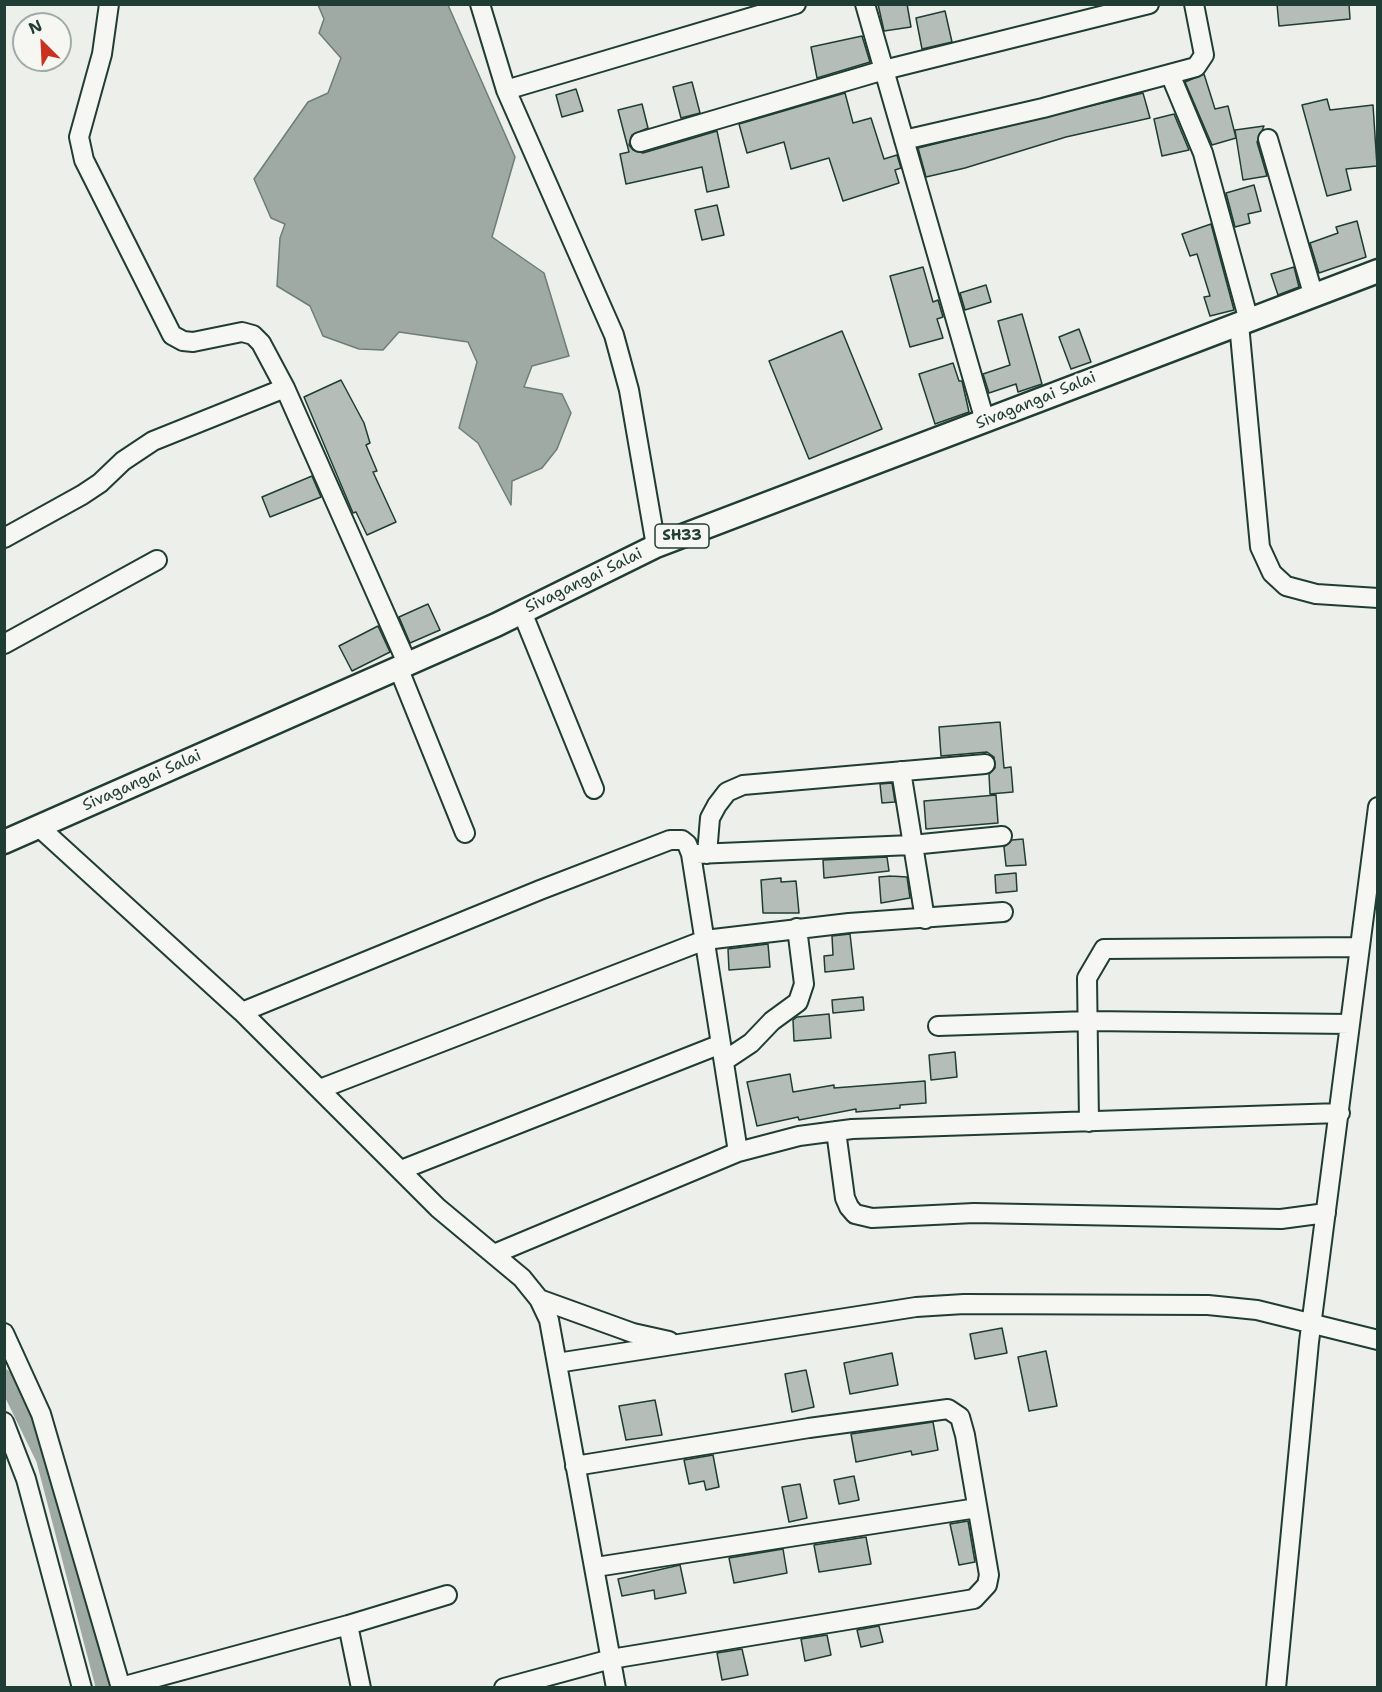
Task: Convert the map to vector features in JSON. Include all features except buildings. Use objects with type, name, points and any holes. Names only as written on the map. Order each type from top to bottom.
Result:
[{"type":"main road","name":"Sivagangai Salai","points":[[4,842],[522,612],[656,546],[985,422],[1058,391],[1314,297],[1377,271]]},
{"type":"street","points":[[109,4],[102,54],[79,137],[84,160],[172,335],[183,341],[193,342],[242,332],[253,335],[261,343],[285,388],[403,665],[465,833]]},
{"type":"street","points":[[480,4],[506,90],[614,335],[629,390],[656,546]]},
{"type":"street","points":[[506,90],[796,4]]},
{"type":"street","points":[[865,4],[985,422]]},
{"type":"street","points":[[640,142],[884,70],[1149,4]]},
{"type":"street","points":[[904,140],[1043,108],[1196,67],[1203,59],[1194,4]]},
{"type":"street","points":[[1170,74],[1203,153],[1244,323],[1260,547],[1272,573],[1286,586],[1316,594],[1377,598]]},
{"type":"street","points":[[1268,139],[1314,297]]},
{"type":"street","points":[[4,538],[82,495],[100,483],[123,461],[153,441],[285,388]]},
{"type":"street","points":[[4,644],[157,560]]},
{"type":"street","points":[[522,612],[594,789]]},
{"type":"street","points":[[738,1152],[705,940],[699,854],[710,818],[717,805],[727,792],[743,784],[985,764]]},
{"type":"street","points":[[901,771],[925,919]]},
{"type":"street","points":[[1276,1688],[1312,1322],[1377,807]]},
{"type":"street","points":[[39,827],[243,1012],[438,1208],[522,1278],[539,1299],[549,1320],[596,1568],[616,1688]]},
{"type":"street","points":[[243,1012],[540,890],[670,840],[682,840],[699,854],[912,845],[1002,836]]},
{"type":"street","points":[[320,1089],[705,940],[797,927],[1003,912]]},
{"type":"street","points":[[401,1170],[751,1043],[772,1021],[798,1002],[804,984],[797,927]]},
{"type":"street","points":[[1089,1122],[1088,978],[1104,949],[1359,947]]},
{"type":"street","points":[[938,1026],[1088,1021],[1350,1024]]},
{"type":"street","points":[[494,1254],[738,1152],[799,1136],[836,1131],[1340,1113]]},
{"type":"street","points":[[836,1131],[849,1207],[855,1214],[872,1218],[974,1213],[1281,1219],[1326,1214]]},
{"type":"street","points":[[539,1299],[633,1333],[678,1344]]},
{"type":"street","points":[[557,1363],[916,1307],[964,1304],[1208,1305],[1257,1310],[1377,1340]]},
{"type":"street","points":[[4,1333],[41,1414],[121,1687],[348,1625],[447,1595]]},
{"type":"street","points":[[504,1688],[611,1659],[974,1599],[982,1593],[989,1575],[960,1417],[955,1411],[948,1409],[809,1428],[575,1466]]},
{"type":"street","points":[[4,1422],[26,1479],[82,1688]]},
{"type":"street","points":[[596,1568],[978,1508]]},
{"type":"street","points":[[348,1625],[361,1688]]},
{"type":"shaded area","points":[[318,5],[448,5],[515,157],[492,237],[544,273],[569,356],[532,366],[524,387],[562,394],[571,413],[557,449],[542,468],[512,481],[511,505],[478,443],[459,428],[477,362],[468,342],[399,332],[383,350],[359,349],[323,336],[310,306],[277,286],[280,238],[285,224],[271,218],[254,179],[308,102],[328,93],[341,58],[319,33],[324,19]]},
{"type":"waterway","points":[[4,1377],[44,1459],[104,1688]]}]
